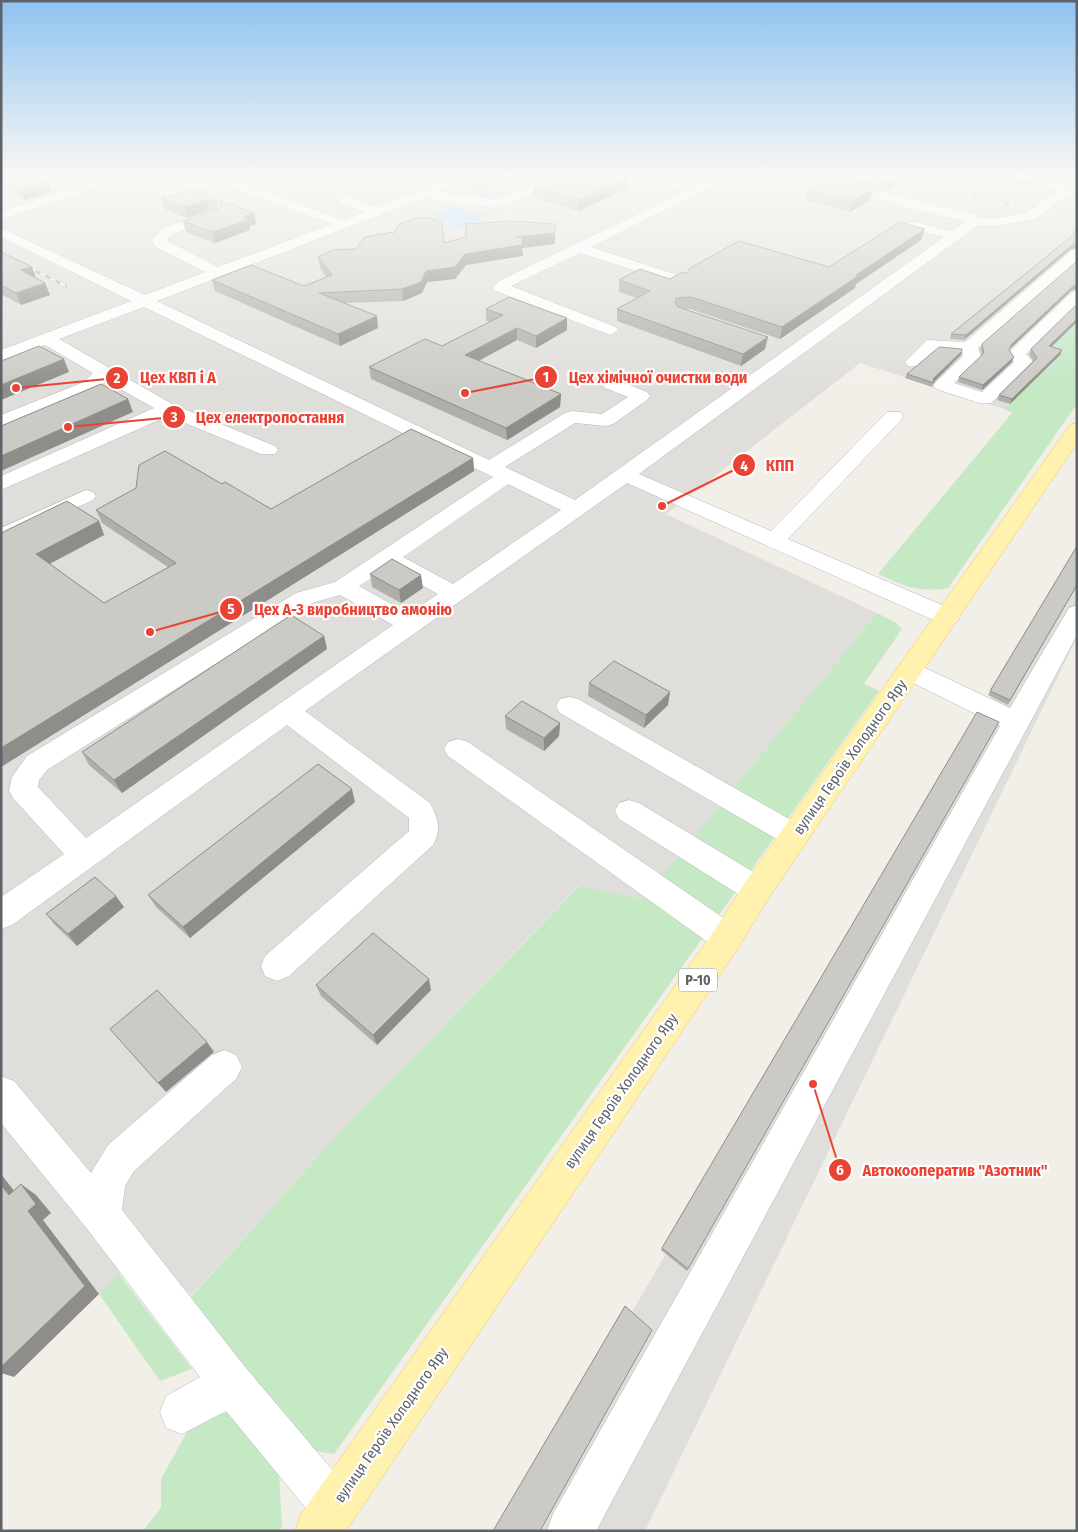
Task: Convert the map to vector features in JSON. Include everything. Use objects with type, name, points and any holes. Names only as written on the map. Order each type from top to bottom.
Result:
[{"type":"main road","name":"вулиця Героїв Холодного Яру","points":[[326,1519],[727,938],[757,890],[1077,429]]},
{"type":"lane","points":[[33,247],[576,509]]},
{"type":"lane","points":[[166,247],[218,280]]},
{"type":"lane","points":[[1,356],[203,279],[218,280],[291,247]]},
{"type":"lane","points":[[1,915],[287,711],[625,475],[796,352],[821,325],[893,281],[939,247]]},
{"type":"lane","points":[[610,330],[501,288],[504,284],[578,248],[679,280]]},
{"type":"lane","points":[[914,362],[934,344],[969,347],[1061,277],[1077,253]]},
{"type":"lane","points":[[872,274],[893,281]]},
{"type":"lane","points":[[969,347],[972,356],[942,384],[985,400],[1024,362],[1016,354],[1077,295]]},
{"type":"lane","points":[[32,326],[102,371],[168,409],[268,450]]},
{"type":"lane","points":[[777,345],[796,352]]},
{"type":"lane","points":[[1,422],[90,386],[99,378],[102,371]]},
{"type":"lane","points":[[84,856],[22,790],[26,777],[37,763],[304,598],[343,586],[386,557],[572,417],[606,420],[641,396],[611,384]]},
{"type":"lane","points":[[1,484],[168,409]]},
{"type":"lane","points":[[775,540],[894,416]]},
{"type":"lane","points":[[625,475],[948,617]]},
{"type":"lane","points":[[1,536],[86,496]]},
{"type":"lane","points":[[386,557],[455,594]]},
{"type":"lane","points":[[343,586],[411,625]]},
{"type":"lane","points":[[570,1531],[900,936],[1014,722],[1077,613]]},
{"type":"lane","points":[[910,671],[1014,722]]},
{"type":"lane","points":[[569,706],[795,836]]},
{"type":"lane","points":[[277,966],[423,837],[425,823],[420,812],[287,711]]},
{"type":"lane","points":[[458,749],[727,938]]},
{"type":"lane","points":[[629,811],[757,890]]},
{"type":"lane","points":[[102,1216],[107,1181],[122,1158],[224,1066]]},
{"type":"lane","points":[[1,1094],[102,1216],[231,1383],[326,1519]]},
{"type":"lane","points":[[182,1412],[231,1383]]},
{"type":"shaded area","points":[[1,247],[1077,247],[1077,320],[1060,355],[1004,409],[860,363],[666,514],[877,613],[643,899],[578,886],[331,1142],[191,1296],[147,1247],[14,1377],[1,1358]]},
{"type":"shaded area","points":[[1077,550],[1077,637],[645,1531],[504,1531]]},
{"type":"green space","points":[[1077,320],[1077,404],[948,588],[920,589],[878,574],[1012,413],[1004,409],[1060,355],[1046,350]]},
{"type":"green space","points":[[877,613],[895,622],[902,629],[864,684],[879,691],[334,1454],[297,1448],[191,1297],[331,1142],[579,886],[643,899]]},
{"type":"green space","points":[[119,1274],[192,1369],[160,1381],[99,1294]]},
{"type":"green space","points":[[228,1412],[279,1472],[282,1526],[279,1531],[143,1531],[161,1508],[161,1479],[192,1423]]},
{"type":"building","points":[[506,247],[465,254],[455,267],[426,271],[421,282],[402,289],[319,293],[377,316],[338,334],[212,280],[251,265],[304,286],[332,275],[318,257],[333,250]]},
{"type":"building","points":[[727,247],[761,247],[829,267],[860,247],[897,247],[782,327],[691,297],[677,298],[675,303],[678,307],[768,337],[743,354],[617,309],[650,291],[619,280],[640,269],[670,279],[680,273],[687,273],[690,268]]},
{"type":"building","points":[[1058,247],[1069,247],[966,335],[951,334]]},
{"type":"building","points":[[1,252],[32,267],[21,270],[45,283],[16,293],[1,285]]},
{"type":"building","points":[[1077,261],[1077,285],[1073,286],[1012,344],[1009,350],[1014,357],[983,385],[959,377],[984,353],[982,344]]},
{"type":"building","points":[[509,297],[567,318],[536,336],[517,328],[465,355],[561,394],[506,428],[369,367],[425,339],[442,346],[503,315],[486,309]]},
{"type":"building","points":[[1077,304],[1077,319],[1049,346],[1062,350],[1012,399],[999,395],[1037,358],[1031,349]]},
{"type":"building","points":[[39,346],[64,359],[1,385],[1,361]]},
{"type":"building","points":[[939,347],[962,349],[962,351],[933,379],[934,383],[907,374]]},
{"type":"building","points":[[101,384],[128,399],[1,456],[1,426]]},
{"type":"building","points":[[411,429],[473,458],[1,748],[1,533],[67,501],[99,521],[36,554],[104,603],[176,563],[96,510],[136,488],[139,465],[165,451],[222,484],[225,482],[271,509]]},
{"type":"building","points":[[1077,546],[1077,585],[1010,700],[990,691]]},
{"type":"building","points":[[392,559],[421,575],[399,590],[370,574]]},
{"type":"building","points":[[291,615],[324,636],[114,780],[82,752]]},
{"type":"building","points":[[614,661],[670,692],[646,715],[589,683]]},
{"type":"building","points":[[522,701],[560,723],[544,738],[505,716]]},
{"type":"building","points":[[977,712],[999,722],[688,1269],[662,1248]]},
{"type":"building","points":[[318,764],[352,789],[183,927],[148,895]]},
{"type":"building","points":[[95,877],[116,896],[68,934],[46,914]]},
{"type":"building","points":[[373,933],[429,979],[373,1035],[316,985]]},
{"type":"building","points":[[157,990],[207,1042],[158,1083],[110,1029]]},
{"type":"building","points":[[21,1184],[36,1204],[28,1211],[85,1286],[1,1367],[1,1185],[9,1195]]},
{"type":"building","points":[[625,1306],[652,1330],[540,1531],[493,1531]]},
{"type":"railway","points":[[1,254],[66,286]]},
{"type":"place","name":"Цех КВП і А","points":[[16,388]]},
{"type":"place","name":"Цех хімічної очистки води","points":[[465,393]]},
{"type":"place","name":"Цех електропостання","points":[[68,427]]},
{"type":"place","name":"КПП","points":[[662,506]]},
{"type":"place","name":"Цех А-3 виробництво амонію","points":[[150,632]]},
{"type":"place","name":"Автокооператив \"Азотник\"","points":[[813,1084]]}]
